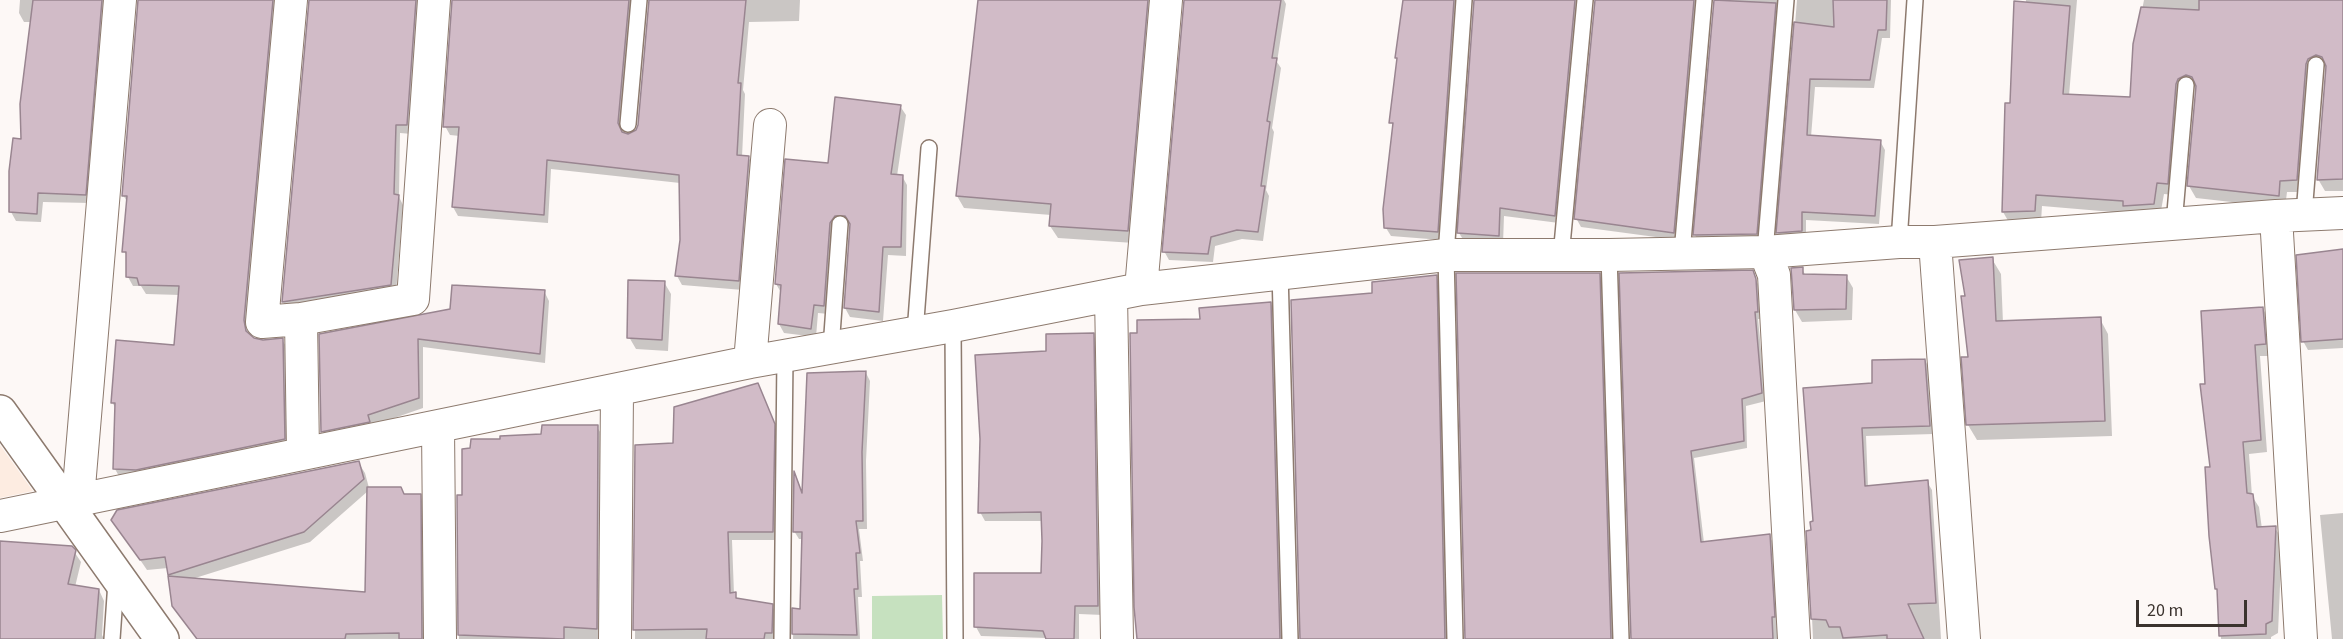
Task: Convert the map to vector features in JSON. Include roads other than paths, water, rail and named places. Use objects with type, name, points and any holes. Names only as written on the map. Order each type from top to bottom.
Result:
[{"type":"street","points":[[71,501],[120,0]]},
{"type":"street","points":[[291,0],[262,322],[302,320],[413,298],[434,0]]},
{"type":"street","points":[[1141,289],[1166,0]]},
{"type":"street","points":[[750,362],[770,125]]},
{"type":"street","points":[[0,516],[750,362],[953,326],[1141,289],[1446,255],[1561,256],[1765,252],[2343,213]]},
{"type":"street","points":[[2290,215],[2301,639]]},
{"type":"street","points":[[1935,242],[1964,639]]},
{"type":"street","points":[[1765,252],[1774,275],[1794,639]]},
{"type":"street","points":[[1111,295],[1117,639]]},
{"type":"street","points":[[302,320],[303,452]]},
{"type":"street","points":[[615,639],[617,390]]},
{"type":"street","points":[[0,412],[71,501],[116,577],[162,639]]},
{"type":"street","points":[[438,427],[440,639]]},
{"type":"lane","points":[[628,124],[639,0]]},
{"type":"lane","points":[[1455,639],[1446,255],[1464,0]]},
{"type":"lane","points":[[1561,256],[1585,0]]},
{"type":"lane","points":[[1682,253],[1704,0]]},
{"type":"lane","points":[[1765,252],[1786,0]]},
{"type":"lane","points":[[1899,242],[1915,0]]},
{"type":"lane","points":[[2290,215],[2316,65]]},
{"type":"lane","points":[[2174,224],[2186,86]]},
{"type":"lane","points":[[915,333],[929,148]]},
{"type":"lane","points":[[831,348],[840,224]]},
{"type":"lane","points":[[1609,255],[1621,639]]},
{"type":"lane","points":[[1280,272],[1290,639]]},
{"type":"lane","points":[[953,326],[955,639]]},
{"type":"lane","points":[[782,639],[785,356]]},
{"type":"lane","points":[[112,639],[116,577]]}]
